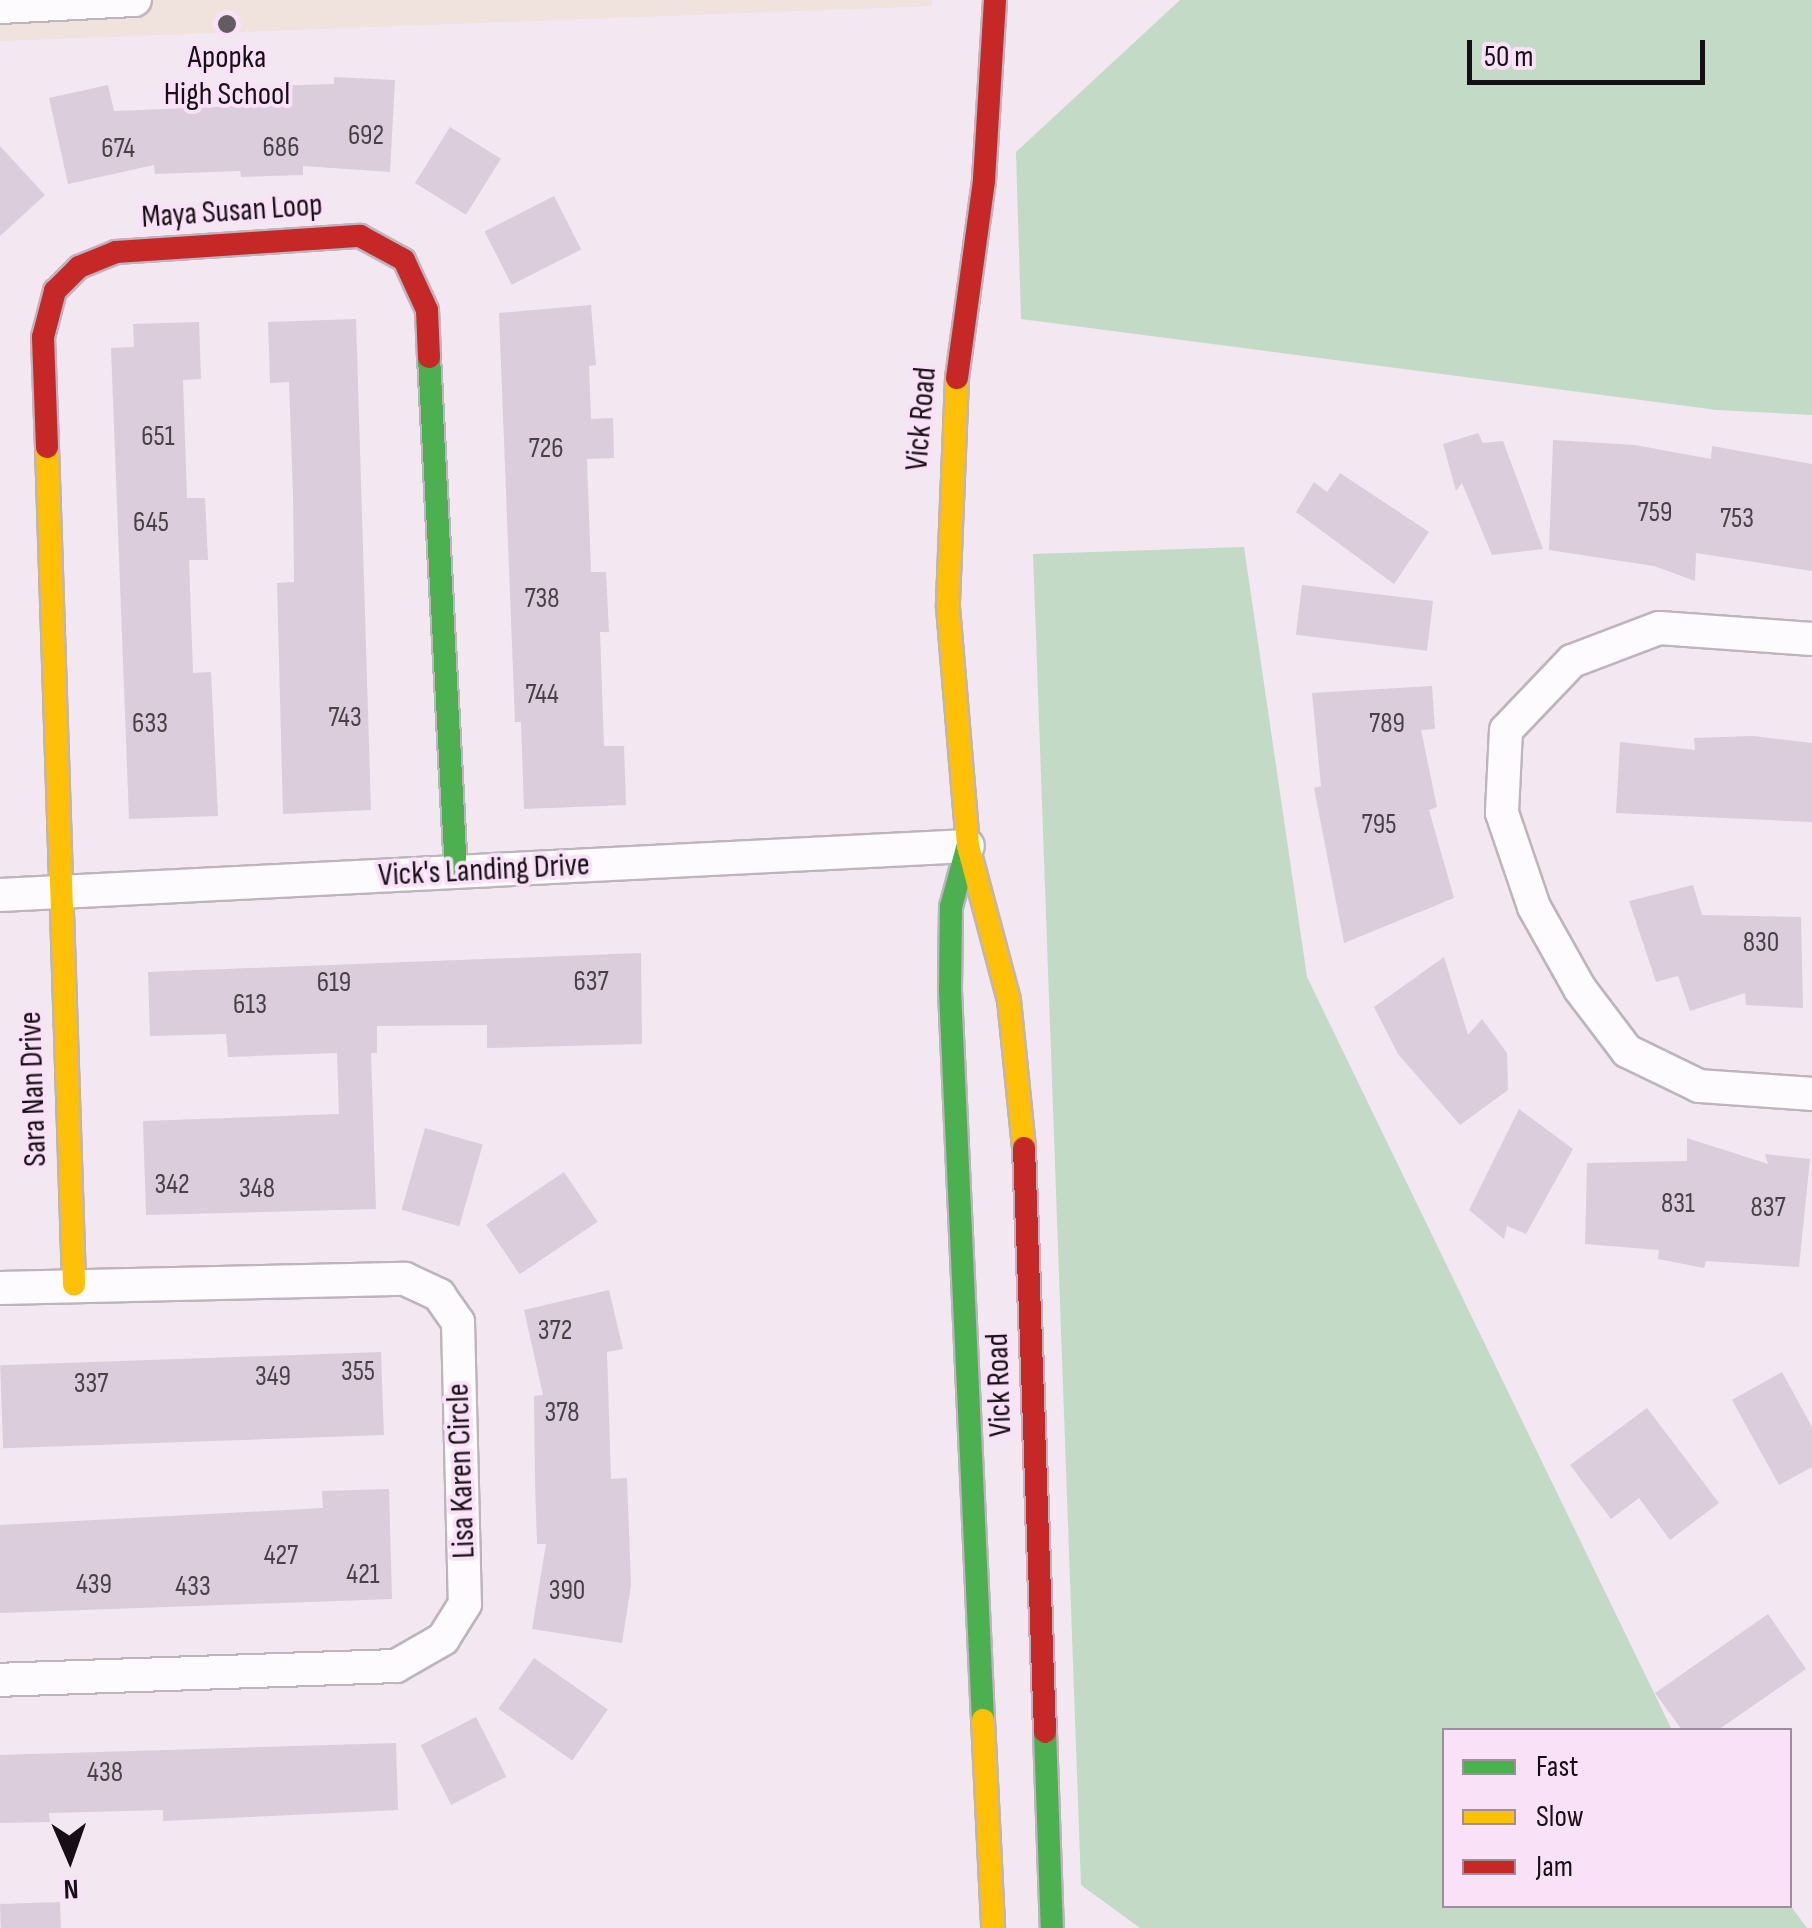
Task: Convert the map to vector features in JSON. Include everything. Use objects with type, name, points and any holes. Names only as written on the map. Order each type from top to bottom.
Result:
[{"type":"street","points":[[0,7],[135,0]]},
{"type":"street","name":"Vick Road","points":[[995,0],[984,180],[948,483],[948,607],[968,846],[1009,1000],[1024,1147],[1052,1928]]},
{"type":"street","name":"Maya Susan Loop","points":[[60,892],[43,337],[55,291],[80,267],[116,252],[360,236],[404,260],[427,310],[456,873]]},
{"type":"street","points":[[1812,639],[1659,628],[1572,661],[1506,730],[1502,813],[1534,907],[1580,989],[1627,1052],[1699,1086],[1812,1094]]},
{"type":"street","name":"Vick Road","points":[[968,846],[951,907],[950,991],[993,1928]]},
{"type":"street","name":"Vick's Landing Drive","points":[[0,894],[968,846]]},
{"type":"street","name":"Sara Nan Drive","points":[[60,892],[74,1285]]},
{"type":"street","name":"Lisa Karen Circle","points":[[0,1288],[406,1280],[438,1295],[458,1322],[465,1604],[443,1639],[396,1666],[0,1680]]},
{"type":"shaded area","name":"Apopka High School","points":[[0,0],[932,0],[932,6],[0,41]]},
{"type":"green space","points":[[1180,0],[1812,0],[1812,415],[1717,410],[1021,319],[1016,152]]},
{"type":"green space","points":[[1244,547],[1307,977],[1671,1728],[1442,1728],[1442,1908],[1792,1908],[1807,1928],[1140,1928],[1081,1885],[1033,554]]},
{"type":"building","points":[[334,77],[395,80],[390,172],[303,166],[303,175],[241,177],[240,171],[155,174],[154,165],[68,184],[49,98],[108,85],[114,111],[238,106],[238,87],[334,84]]},
{"type":"building","points":[[450,127],[501,159],[466,215],[415,183]]},
{"type":"building","points":[[0,146],[45,195],[0,236]]},
{"type":"building","points":[[554,196],[581,249],[512,285],[485,231]]},
{"type":"building","points":[[591,305],[596,365],[589,366],[591,419],[613,418],[614,458],[587,459],[591,572],[606,572],[609,632],[600,632],[604,746],[624,746],[626,805],[524,809],[521,722],[515,722],[499,313]]},
{"type":"building","points":[[356,319],[371,810],[283,814],[277,583],[294,582],[293,494],[289,382],[270,383],[268,322]]},
{"type":"building","points":[[199,322],[201,379],[183,380],[187,498],[205,498],[208,560],[189,560],[193,673],[211,672],[218,816],[129,819],[111,348],[134,347],[133,324]]},
{"type":"building","points":[[1478,433],[1483,443],[1503,441],[1543,549],[1492,555],[1462,483],[1456,491],[1443,444]]},
{"type":"building","points":[[1553,440],[1635,445],[1711,459],[1712,446],[1812,464],[1812,571],[1696,553],[1695,581],[1654,566],[1549,550]]},
{"type":"building","points":[[1340,473],[1429,532],[1394,584],[1296,512],[1314,482],[1327,492]]},
{"type":"building","points":[[1302,585],[1433,601],[1427,651],[1296,635]]},
{"type":"building","points":[[1432,686],[1435,729],[1421,730],[1437,807],[1429,810],[1454,898],[1344,943],[1314,788],[1321,786],[1312,693]]},
{"type":"building","points":[[1753,736],[1812,743],[1812,822],[1616,813],[1620,742],[1695,750],[1694,738]]},
{"type":"building","points":[[1693,885],[1702,915],[1801,917],[1803,1008],[1746,1005],[1745,993],[1690,1011],[1678,976],[1656,982],[1629,901]]},
{"type":"building","points":[[641,953],[642,1044],[487,1048],[487,1025],[377,1026],[377,1053],[371,1053],[376,1209],[146,1215],[143,1121],[339,1114],[337,1053],[228,1057],[226,1034],[150,1036],[148,972]]},
{"type":"building","points":[[1444,957],[1468,1035],[1482,1019],[1507,1053],[1508,1090],[1460,1125],[1398,1054],[1374,1007]]},
{"type":"building","points":[[1519,1109],[1573,1149],[1526,1234],[1507,1226],[1504,1239],[1469,1210]]},
{"type":"building","points":[[425,1128],[483,1145],[459,1226],[402,1210]]},
{"type":"building","points":[[1687,1138],[1768,1164],[1765,1154],[1810,1159],[1799,1267],[1706,1261],[1704,1268],[1658,1259],[1659,1250],[1585,1244],[1587,1163],[1687,1161]]},
{"type":"building","points":[[564,1172],[598,1222],[520,1274],[486,1225]]},
{"type":"building","points":[[609,1290],[623,1349],[607,1352],[611,1479],[627,1478],[631,1585],[622,1643],[532,1629],[546,1544],[537,1544],[535,1481],[534,1396],[543,1395],[524,1310]]},
{"type":"building","points":[[381,1352],[384,1435],[3,1448],[0,1365]]},
{"type":"building","points":[[1782,1372],[1812,1427],[1812,1467],[1779,1485],[1732,1400]]},
{"type":"building","points":[[1647,1408],[1719,1503],[1670,1540],[1639,1498],[1611,1519],[1570,1465]]},
{"type":"building","points":[[389,1489],[392,1599],[0,1613],[0,1525],[323,1508],[322,1491]]},
{"type":"building","points":[[1768,1614],[1806,1669],[1721,1728],[1681,1728],[1655,1693]]},
{"type":"building","points":[[534,1658],[608,1710],[572,1760],[498,1709]]},
{"type":"building","points":[[476,1717],[506,1777],[451,1805],[421,1745]]},
{"type":"building","points":[[396,1743],[398,1810],[163,1821],[163,1810],[49,1813],[50,1822],[0,1823],[0,1755]]},
{"type":"building","points":[[60,1902],[61,1928],[1,1928],[0,1904]]},
{"type":"traffic: fast","points":[[429,357],[456,873]]},
{"type":"traffic: fast","points":[[967,848],[951,907],[950,991],[983,1720]]},
{"type":"traffic: fast","points":[[1045,1732],[1052,1928]]},
{"type":"traffic: slow","points":[[957,378],[948,607],[968,846],[1009,1000],[1024,1148]]},
{"type":"traffic: slow","points":[[47,447],[74,1285]]},
{"type":"traffic: slow","points":[[983,1720],[993,1928]]},
{"type":"traffic: jam","points":[[957,378],[984,180],[995,0]]},
{"type":"traffic: jam","points":[[47,447],[43,337],[55,291],[79,267],[116,252],[360,236],[404,260],[427,310],[429,357]]},
{"type":"traffic: jam","points":[[1024,1148],[1045,1732]]},
{"type":"place","name":"Apopka High School","points":[[227,24]]}]
